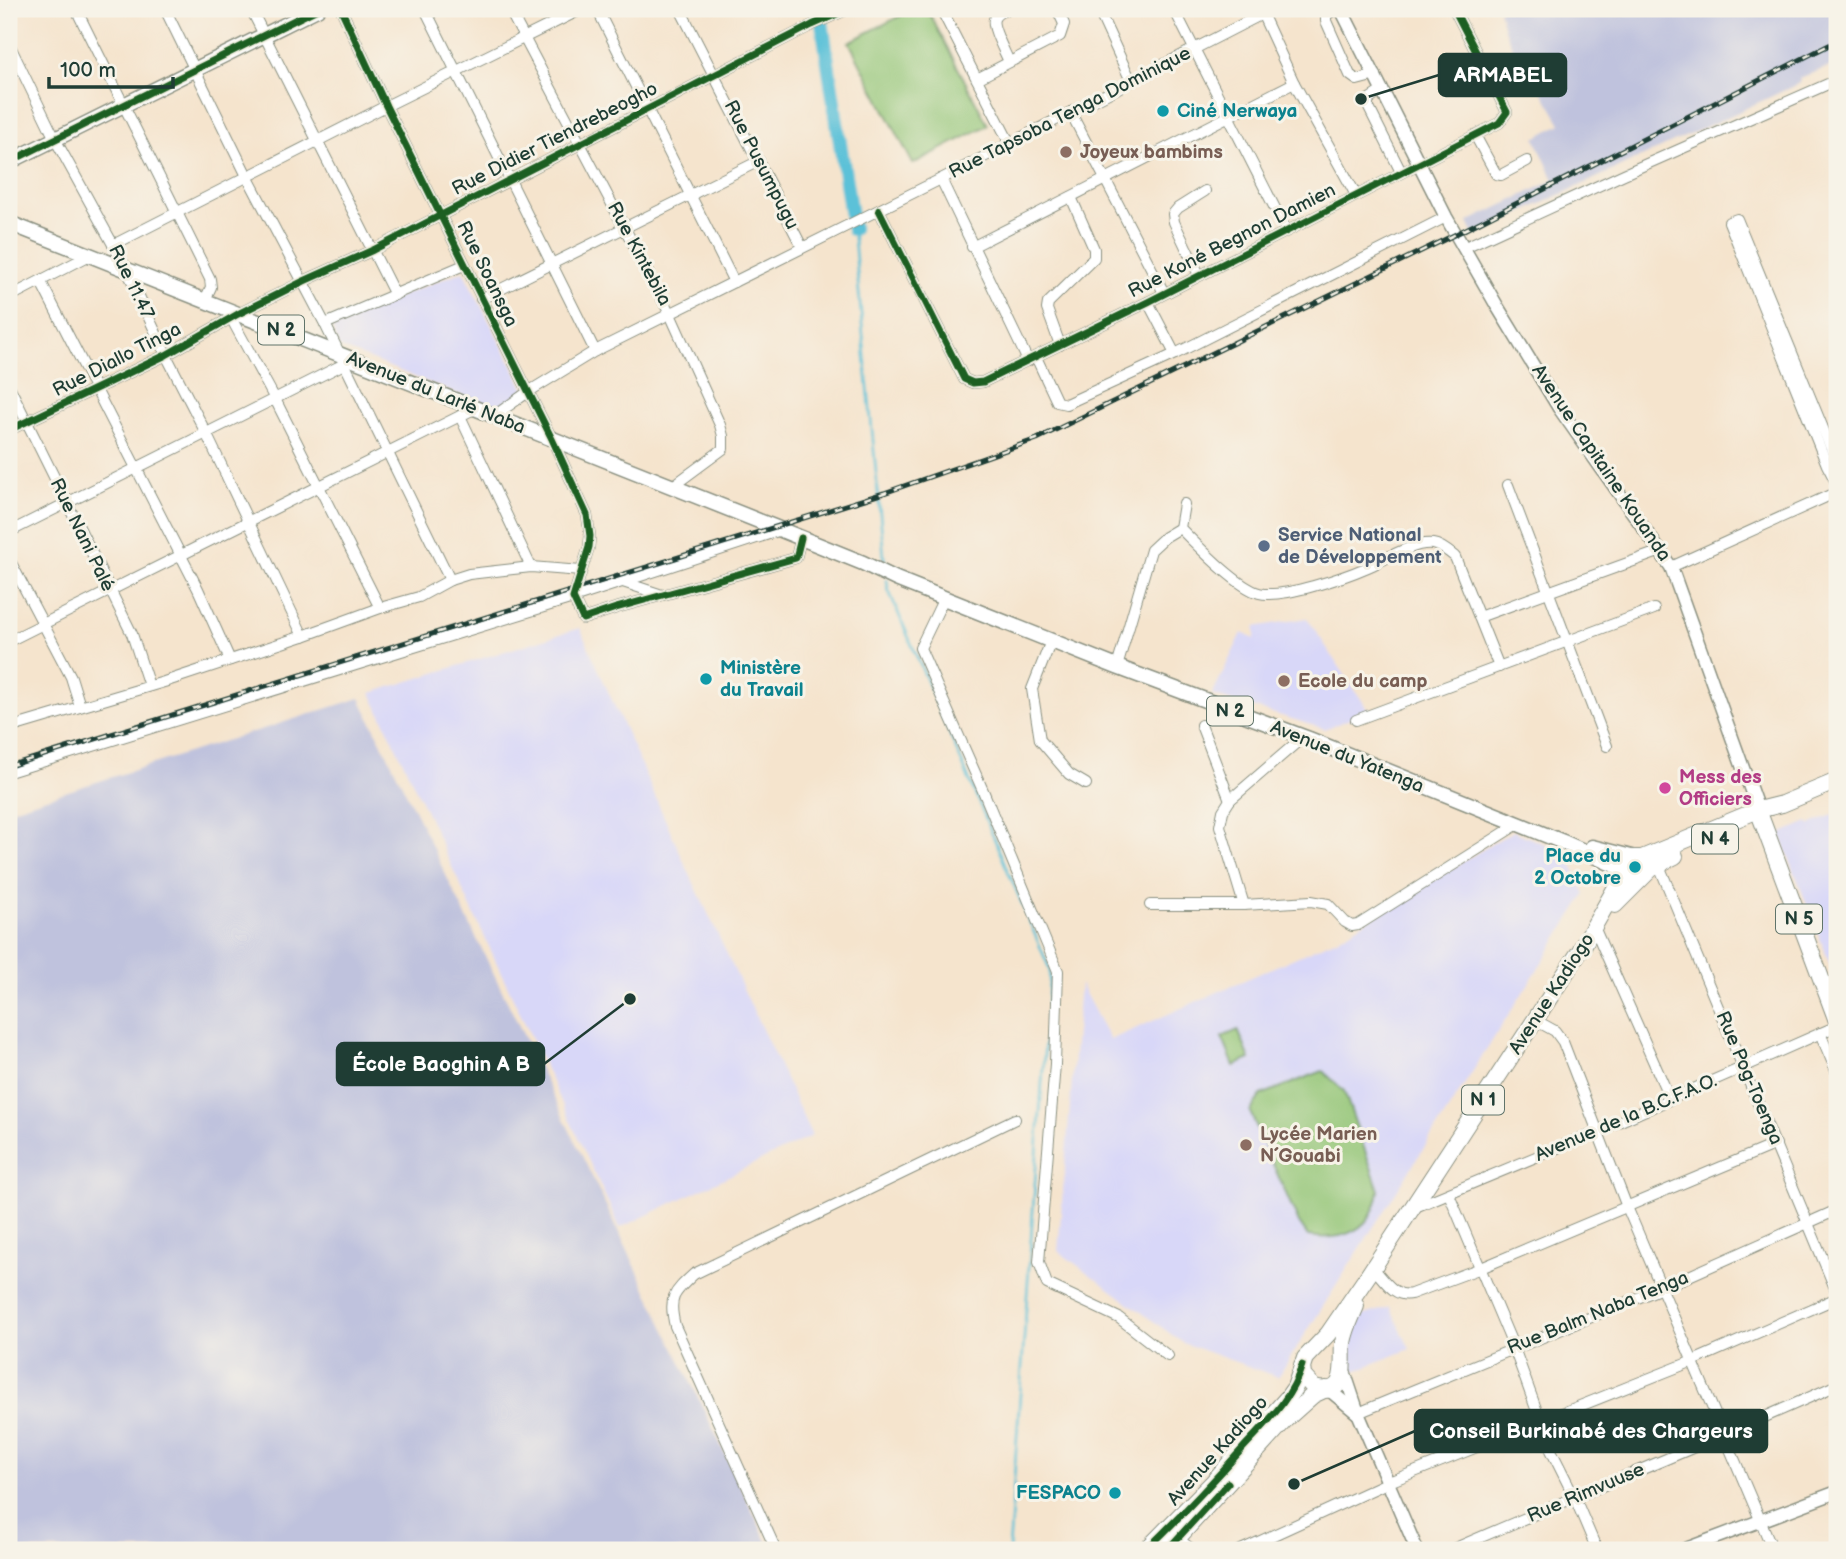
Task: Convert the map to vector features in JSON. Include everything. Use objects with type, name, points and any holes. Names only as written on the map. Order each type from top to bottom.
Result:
[{"type":"highway","name":"N 4","points":[[1640,868],[1759,813],[1837,781]]},
{"type":"highway","name":"Avenue Capitaine Kouanda","points":[[1759,813],[1837,1023]]},
{"type":"highway","name":"Avenue Kadiogo","points":[[1314,1350],[1335,1325],[1413,1208],[1595,926],[1615,889],[1640,868]]},
{"type":"highway","name":"Avenue Kadiogo","points":[[1344,1367],[1346,1330],[1371,1271]]},
{"type":"highway","name":"N 1","points":[[1302,1365],[1305,1357],[1314,1350]]},
{"type":"highway","points":[[1314,1350],[1332,1350],[1338,1354],[1344,1367]]},
{"type":"highway","name":"Avenue Kadiogo","points":[[1171,1540],[1295,1387],[1302,1365]]},
{"type":"highway","points":[[1302,1365],[1302,1373],[1308,1383],[1318,1389],[1327,1389]]},
{"type":"highway","name":"N 1","points":[[1327,1389],[1338,1383],[1344,1367]]},
{"type":"highway","name":"Avenue Kadiogo","points":[[1146,1550],[1171,1540],[1285,1420],[1313,1395],[1327,1389]]},
{"type":"main road","points":[[9,162],[317,9]]},
{"type":"main road","name":"Avenue du Larlé Naba","points":[[9,223],[205,300],[234,316],[342,359],[673,486],[896,579]]},
{"type":"main road","name":"Avenue du Yatenga","points":[[896,579],[1563,842],[1640,868]]},
{"type":"street","points":[[76,9],[210,279],[211,287],[205,300]]},
{"type":"street","points":[[165,9],[247,176],[326,324],[450,580]]},
{"type":"street","points":[[251,9],[395,295]]},
{"type":"street","name":"Rue Soansga","points":[[341,9],[464,265],[552,439],[589,524],[589,547],[573,598]]},
{"type":"street","points":[[425,9],[595,351]]},
{"type":"street","name":"Rue Kintebila","points":[[509,9],[579,145],[626,226],[670,314],[720,425],[724,443],[719,453],[673,486]]},
{"type":"street","points":[[113,245],[582,9]]},
{"type":"street","points":[[597,9],[734,282]]},
{"type":"street","name":"Rue Pusumpugu","points":[[680,9],[802,247]]},
{"type":"street","name":"Rue Didier Tiendrebeogho","points":[[234,316],[373,250],[715,74],[848,9]]},
{"type":"street","points":[[941,9],[1010,144]]},
{"type":"street","points":[[1007,9],[994,19],[994,26],[1009,62]]},
{"type":"street","points":[[977,79],[1060,36],[1064,24],[1057,9]]},
{"type":"street","points":[[1098,9],[1131,81]]},
{"type":"street","points":[[1174,9],[1286,230]]},
{"type":"street","points":[[1339,9],[1326,15],[1326,21],[1350,75],[1357,79],[1376,75]]},
{"type":"street","name":"Avenue Capitaine Kouanda","points":[[1339,9],[1376,75],[1463,248],[1559,408],[1671,567],[1759,813]]},
{"type":"street","name":"Rue Koné Begnon Damien","points":[[879,210],[964,379],[973,383],[983,382],[1148,302],[1499,122],[1507,112],[1454,9]]},
{"type":"street","points":[[1265,10],[1294,83],[1356,195]]},
{"type":"street","name":"Rue Tapsoba Tenga Dominique","points":[[494,416],[595,351],[941,180],[1265,10]]},
{"type":"street","name":"Rue 11.47","points":[[9,44],[55,139],[127,270],[303,636]]},
{"type":"street","points":[[1463,248],[1837,80]]},
{"type":"street","points":[[972,247],[1294,83]]},
{"type":"street","points":[[1383,90],[1371,96],[1368,106],[1401,172]]},
{"type":"street","points":[[1071,113],[1164,293]]},
{"type":"street","points":[[1475,135],[1496,174],[1501,175],[1527,161]]},
{"type":"street","points":[[481,299],[759,161]]},
{"type":"street","points":[[941,180],[972,247],[1032,359],[1057,402],[1063,405],[1175,354],[1446,217]]},
{"type":"street","points":[[1199,275],[1174,222],[1173,214],[1205,191]]},
{"type":"street","points":[[1060,345],[1047,309],[1048,303],[1094,258],[1094,249],[1071,197]]},
{"type":"street","points":[[1837,468],[1737,219],[1729,222],[1837,484]]},
{"type":"street","points":[[9,297],[90,255]]},
{"type":"street","points":[[326,324],[464,265]]},
{"type":"street","points":[[41,282],[198,589],[230,660]]},
{"type":"street","points":[[1148,302],[1175,354]]},
{"type":"street","points":[[234,316],[380,608]]},
{"type":"street","name":"Rue Diallo Tinga","points":[[9,430],[166,355],[234,316]]},
{"type":"street","points":[[9,532],[275,399],[342,359]]},
{"type":"street","name":"Rue Nani Palé","points":[[9,386],[135,642],[149,686]]},
{"type":"street","points":[[9,640],[474,409]]},
{"type":"street","points":[[460,416],[531,567]]},
{"type":"street","points":[[1508,485],[1607,746]]},
{"type":"street","points":[[1671,567],[1837,492]]},
{"type":"street","points":[[1117,667],[1151,550],[1180,528],[1184,504]]},
{"type":"street","points":[[1180,528],[1209,556],[1247,587],[1259,593],[1293,592],[1365,569],[1409,548],[1432,543],[1455,558],[1499,667]]},
{"type":"street","points":[[9,772],[573,598],[782,530]]},
{"type":"street","points":[[573,598],[583,619],[796,558],[801,538]]},
{"type":"street","points":[[1479,617],[1661,551]]},
{"type":"street","points":[[9,559],[71,677],[80,706]]},
{"type":"street","points":[[9,729],[419,597],[450,580],[491,569],[531,567],[581,571]]},
{"type":"street","points":[[623,582],[664,595]]},
{"type":"street","points":[[944,598],[920,648],[1058,971],[1054,1076],[1040,1262],[1047,1284],[1119,1318],[1168,1356]]},
{"type":"street","points":[[1356,720],[1654,609]]},
{"type":"street","points":[[1051,641],[1032,689],[1040,740],[1069,774],[1086,784]]},
{"type":"street","points":[[1200,724],[1230,800]]},
{"type":"street","points":[[1244,905],[1220,826],[1223,811],[1230,800],[1302,738]]},
{"type":"street","points":[[1150,905],[1244,905],[1311,901],[1328,904],[1345,922],[1352,926],[1358,925],[1518,824]]},
{"type":"street","name":"Rue Pog-Toenga","points":[[1640,868],[1744,1068],[1837,1296]]},
{"type":"street","points":[[1595,926],[1670,1099]]},
{"type":"street","points":[[1535,1020],[1555,1031],[1563,1042],[1723,1437],[1773,1550]]},
{"type":"street","name":"Avenue de la B.C.F.A.O.","points":[[1413,1208],[1744,1068],[1837,1023]]},
{"type":"street","points":[[1820,1033],[1837,1073]]},
{"type":"street","points":[[776,1550],[675,1326],[670,1306],[678,1288],[694,1275],[1015,1119]]},
{"type":"street","points":[[1371,1271],[1403,1296],[1481,1268],[1776,1144]]},
{"type":"street","points":[[1449,1194],[1514,1348],[1551,1450],[1597,1550]]},
{"type":"street","name":"Rue Balm Naba Tenga","points":[[1358,1413],[1662,1288],[1837,1210]]},
{"type":"street","points":[[1241,1550],[1389,1482],[1693,1361],[1837,1296]]},
{"type":"street","points":[[1344,1367],[1358,1413],[1417,1550]]},
{"type":"street","name":"Rue Rimvuuse","points":[[1451,1550],[1574,1496],[1723,1437],[1837,1385]]},
{"type":"street","points":[[1327,1389],[1358,1413]]},
{"type":"street","points":[[1683,1550],[1837,1492]]},
{"type":"street","points":[[1171,1540],[1193,1550]]},
{"type":"shaded area","points":[[1499,9],[1837,9],[1837,64],[1799,78],[1800,83],[1474,235],[1468,222],[1554,180],[1535,138],[1561,124],[1518,59],[1504,29]]},
{"type":"shaded area","points":[[463,271],[525,390],[498,410],[339,347],[331,324]]},
{"type":"shaded area","name":"Ecole du camp","points":[[1307,618],[1369,711],[1325,729],[1212,695],[1242,633],[1255,639],[1255,627]]},
{"type":"shaded area","points":[[580,628],[684,862],[812,1136],[620,1228],[371,693]]},
{"type":"shaded area","points":[[360,698],[771,1550],[9,1550],[9,810]]},
{"type":"shaded area","points":[[1837,813],[1837,983],[1780,834]]},
{"type":"shaded area","name":"Lycée Marien N´Gouabi","points":[[1513,831],[1567,853],[1585,895],[1278,1377],[1183,1343],[1058,1251],[1080,984],[1110,1040],[1337,939]]},
{"type":"shaded area","points":[[1390,1307],[1410,1349],[1352,1372],[1350,1343],[1359,1317]]},
{"type":"green space","points":[[914,9],[927,9],[988,125],[913,164],[849,42]]},
{"type":"green space","points":[[1238,1030],[1250,1059],[1234,1066],[1222,1037]]},
{"type":"green space","points":[[1323,1071],[1344,1091],[1379,1190],[1371,1214],[1364,1223],[1356,1230],[1334,1237],[1308,1236],[1299,1223],[1250,1112],[1261,1095]]},
{"type":"waterway","points":[[820,9],[853,229]]},
{"type":"waterway","points":[[853,229],[885,567]]},
{"type":"waterway","points":[[887,580],[888,589],[1050,970],[1009,1550]]},
{"type":"railway","points":[[9,766],[884,493],[1037,439],[1456,234],[1837,41]]},
{"type":"cycle path","points":[[9,162],[317,9]]},
{"type":"cycle path","points":[[341,9],[587,515],[589,547],[573,598],[583,619],[796,558],[801,538]]},
{"type":"cycle path","points":[[9,430],[166,355],[238,314],[373,250],[848,9]]},
{"type":"cycle path","points":[[879,210],[964,379],[973,383],[983,382],[1148,302],[1499,123],[1507,112],[1454,9]]},
{"type":"cycle path","points":[[1146,1550],[1270,1419],[1292,1389],[1302,1365]]},
{"type":"cycle path","points":[[1167,1550],[1228,1483]]},
{"type":"place","name":"ARMABEL","points":[[1361,99]]},
{"type":"place","name":"Ciné Nerwaya","points":[[1163,111]]},
{"type":"place","name":"Joyeux bambims","points":[[1066,152]]},
{"type":"place","name":"Service National de Développement","points":[[1264,546]]},
{"type":"place","name":"Ministère du Travail","points":[[706,679]]},
{"type":"place","name":"Ecole du camp","points":[[1284,681]]},
{"type":"place","name":"Mess des Officiers","points":[[1665,788]]},
{"type":"place","name":"Place du 2 Octobre","points":[[1635,867]]},
{"type":"place","name":"École Baoghin A B","points":[[630,999]]},
{"type":"place","name":"Lycée Marien N´Gouabi","points":[[1246,1145]]},
{"type":"place","name":"Conseil Burkinabé des Chargeurs","points":[[1294,1484]]},
{"type":"place","name":"FESPACO","points":[[1115,1493]]}]
